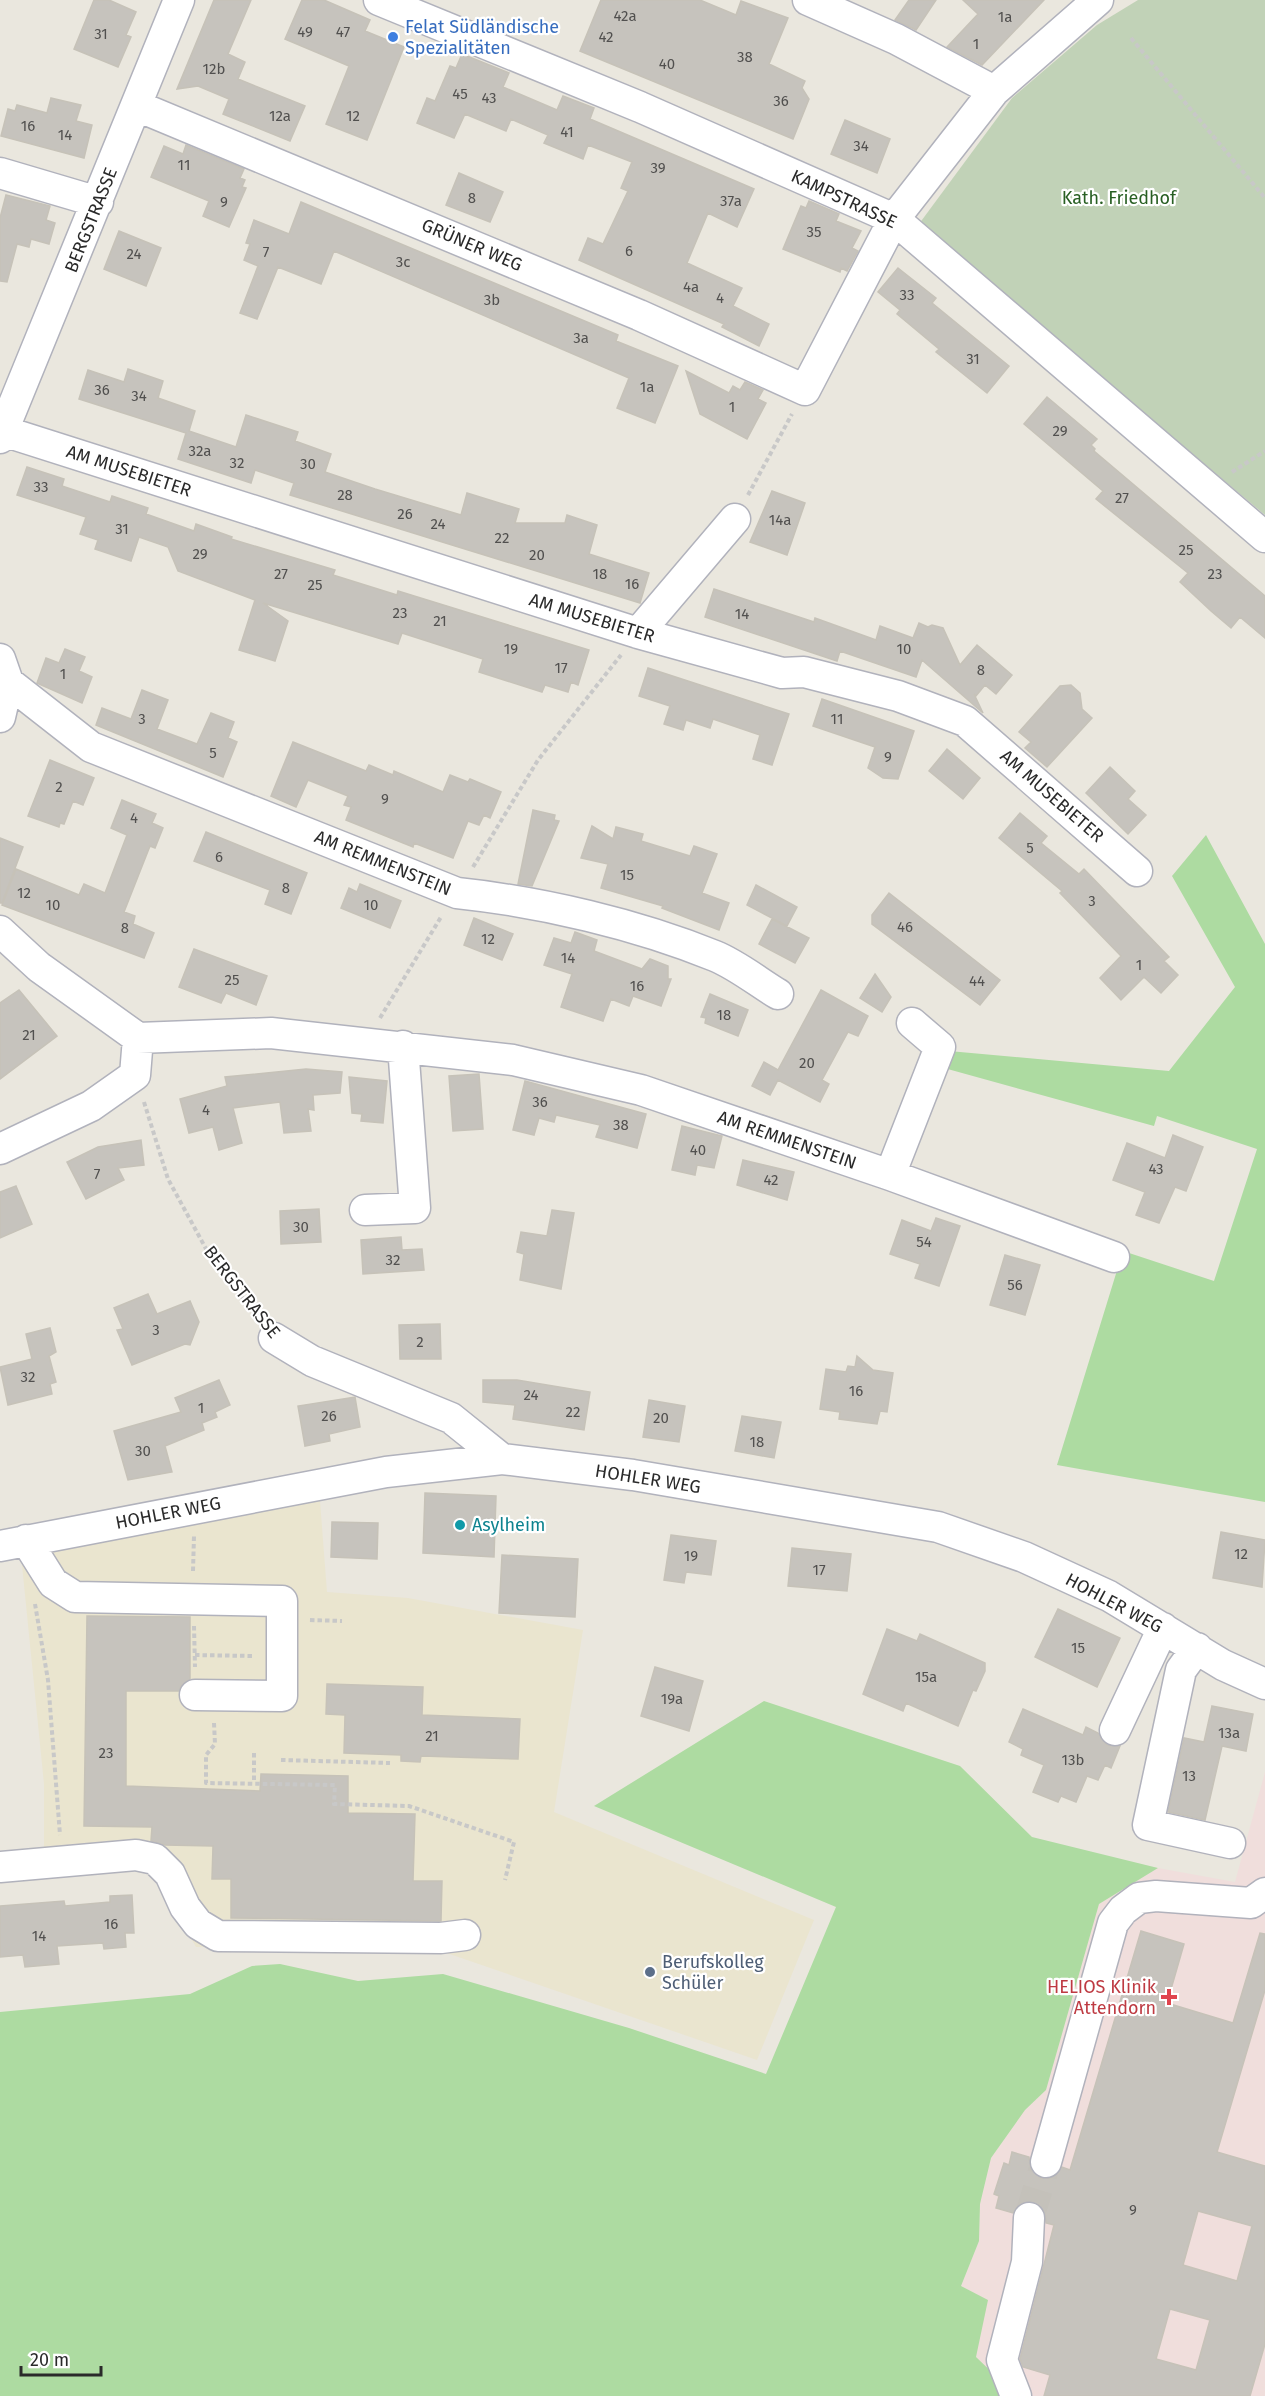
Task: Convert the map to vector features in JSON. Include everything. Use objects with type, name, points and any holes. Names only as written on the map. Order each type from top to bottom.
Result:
[{"type":"street","name":"BERGSTRASSE","points":[[4,420],[98,201],[179,0]]},
{"type":"street","name":"KAMPSTRASSE","points":[[379,0],[640,107],[894,219],[1209,486],[1265,537]]},
{"type":"street","points":[[808,0],[896,39],[994,91]]},
{"type":"street","points":[[805,390],[894,219],[994,91],[1098,0]]},
{"type":"street","name":"GRÜNER WEG","points":[[137,106],[639,315],[805,390]]},
{"type":"street","points":[[0,172],[98,201]]},
{"type":"street","name":"AM MUSEBIETER","points":[[4,420],[638,633],[782,673],[804,672],[898,696],[965,721],[1137,871]]},
{"type":"street","points":[[638,633],[735,519]]},
{"type":"street","points":[[0,717],[4,670]]},
{"type":"street","name":"AM REMMENSTEIN","points":[[4,670],[91,747],[457,892],[517,899],[634,929],[717,957],[778,994]]},
{"type":"street","points":[[0,931],[39,967],[138,1038],[135,1076],[91,1106],[0,1149]]},
{"type":"street","points":[[890,1175],[940,1047],[912,1023]]},
{"type":"street","name":"AM REMMENSTEIN","points":[[138,1038],[271,1033],[513,1060],[641,1090],[890,1175],[1114,1257]]},
{"type":"street","points":[[365,1210],[415,1208],[403,1046]]},
{"type":"street","name":"BERGSTRASSE","points":[[274,1338],[312,1361],[451,1418],[502,1459]]},
{"type":"street","name":"HOHLER WEG","points":[[13,1543],[386,1472],[502,1459],[633,1475],[938,1527],[1024,1557],[1109,1596],[1223,1665],[1265,1684]]},
{"type":"street","points":[[13,1543],[53,1583],[75,1597],[282,1601],[282,1696],[195,1695]]},
{"type":"street","points":[[1115,1730],[1162,1628]]},
{"type":"street","points":[[1197,1648],[1181,1670],[1148,1825],[1230,1843]]},
{"type":"street","points":[[0,1867],[136,1855],[155,1859],[170,1874],[185,1907],[198,1924],[218,1936],[441,1938],[465,1935]]},
{"type":"street","points":[[1046,2162],[1113,1923],[1123,1910],[1139,1898],[1156,1896],[1251,1903],[1265,1893]]},
{"type":"street","points":[[1016,2396],[1002,2360],[1027,2262],[1029,2218]]},
{"type":"path","points":[[1131,38],[1265,198]]},
{"type":"path","points":[[735,519],[805,390]]},
{"type":"path","points":[[1209,486],[1265,451]]},
{"type":"path","points":[[365,1042],[538,760],[638,633]]},
{"type":"path","name":"BERGSTRASSE","points":[[135,1076],[168,1179],[212,1258],[274,1338]]},
{"type":"path","points":[[188,1509],[194,1532],[193,1599]]},
{"type":"path","points":[[35,1604],[48,1680],[59,1820]]},
{"type":"path","points":[[195,1655],[260,1656]]},
{"type":"path","points":[[214,1744],[206,1755],[206,1783],[335,1785],[334,1804],[410,1806],[514,1842],[505,1880]]},
{"type":"path","points":[[254,1753],[254,1783]]},
{"type":"path","points":[[281,1760],[390,1763]]},
{"type":"shaded area","points":[[320,1501],[327,1592],[408,1598],[583,1630],[554,1812],[814,1920],[757,2060],[435,1949],[196,1947],[140,1850],[44,1856],[44,1784],[21,1555]]},
{"type":"shaded area","name":"HELIOS Klinik Attendorn","points":[[1265,1772],[1265,2396],[1006,2396],[1001,2381],[976,2357],[987,2300],[961,2286],[979,2241],[980,2204],[991,2158],[1025,2110],[1046,2090],[1099,1904],[1158,1868],[1235,1882]]},
{"type":"green space","name":"Kath. Friedhof","points":[[1138,0],[1265,0],[1265,515],[919,224],[1012,98],[1097,25]]},
{"type":"green space","points":[[1206,835],[1265,944],[1265,1502],[1057,1465],[1123,1251],[1214,1281],[1257,1149],[1157,1116],[1154,1126],[944,1068],[949,1051],[1169,1071],[1235,987],[1172,876]]},
{"type":"green space","points":[[764,1701],[960,1766],[1032,1837],[1158,1868],[1099,1904],[1046,2090],[1025,2110],[991,2158],[980,2204],[979,2241],[961,2286],[988,2300],[976,2357],[1001,2381],[1006,2396],[0,2396],[0,2012],[190,1994],[252,1966],[280,1964],[358,1981],[443,1974],[629,2028],[766,2074],[836,1907],[594,1806]]},
{"type":"building","points":[[94,0],[109,0],[136,12],[126,35],[131,37],[118,67],[74,49]]},
{"type":"building","points":[[214,0],[251,0],[228,54],[245,62],[238,79],[305,106],[290,141],[223,114],[229,99],[198,86],[177,89]]},
{"type":"building","points":[[302,0],[324,0],[370,20],[365,31],[404,47],[367,140],[326,124],[349,66],[285,39]]},
{"type":"building","points":[[601,0],[700,0],[736,15],[741,1],[788,18],[769,64],[805,81],[802,88],[809,99],[793,139],[580,51]]},
{"type":"building","points":[[909,0],[936,0],[916,30],[895,20]]},
{"type":"building","points":[[963,0],[1044,0],[982,65],[947,47],[978,14]]},
{"type":"building","points":[[462,54],[509,73],[503,87],[557,110],[563,96],[594,108],[590,119],[754,189],[737,227],[708,213],[687,263],[742,288],[733,306],[769,324],[759,346],[722,327],[724,324],[579,260],[588,238],[603,244],[628,191],[621,188],[632,162],[588,145],[583,159],[544,143],[548,135],[511,119],[506,131],[465,114],[454,138],[417,123],[427,98],[435,101],[450,66],[456,68]]},
{"type":"building","points":[[51,98],[81,105],[76,121],[92,125],[84,158],[1,136],[8,109],[15,111],[17,105],[47,113]]},
{"type":"building","points":[[845,120],[890,139],[877,173],[831,154]]},
{"type":"building","points":[[186,145],[244,169],[240,178],[245,180],[242,187],[246,188],[229,227],[203,216],[209,201],[151,177],[164,146],[183,154]]},
{"type":"building","points":[[459,173],[503,192],[490,222],[446,205]]},
{"type":"building","points":[[6,195],[50,206],[46,220],[55,223],[49,244],[31,239],[29,247],[17,244],[7,282],[0,281],[0,218]]},
{"type":"building","points":[[809,201],[839,214],[836,221],[861,231],[852,248],[858,251],[847,271],[841,268],[840,272],[783,249],[801,206],[806,208]]},
{"type":"building","points":[[301,202],[618,335],[616,341],[678,366],[655,423],[617,408],[629,378],[334,251],[321,284],[278,267],[257,319],[240,313],[258,266],[244,260],[250,244],[246,243],[254,220],[289,234]]},
{"type":"building","points":[[119,231],[161,248],[146,286],[104,269]]},
{"type":"building","points":[[898,268],[936,298],[932,303],[1009,366],[987,393],[936,352],[939,349],[897,314],[900,310],[878,292]]},
{"type":"building","points":[[128,369],[163,381],[158,398],[195,411],[189,431],[236,447],[246,415],[298,432],[295,441],[331,454],[325,472],[375,489],[461,515],[467,493],[519,509],[515,523],[565,523],[567,515],[597,525],[589,554],[649,573],[640,603],[290,495],[294,483],[255,470],[251,483],[178,459],[186,433],[79,399],[88,370],[124,382]]},
{"type":"building","points":[[686,371],[729,393],[733,386],[740,390],[745,382],[763,390],[758,399],[766,403],[747,439],[700,414]]},
{"type":"building","points":[[1047,397],[1097,439],[1091,445],[1094,451],[1265,596],[1265,638],[1240,617],[1231,628],[1211,611],[1180,582],[1188,573],[1096,499],[1103,491],[1024,424]]},
{"type":"building","points":[[27,467],[64,479],[62,486],[110,502],[112,496],[148,508],[146,514],[194,531],[196,524],[232,537],[231,539],[335,570],[333,575],[397,595],[398,591],[589,650],[578,685],[571,682],[568,692],[545,685],[542,692],[479,672],[483,659],[402,633],[398,644],[263,603],[288,621],[275,661],[239,650],[255,600],[178,571],[168,547],[139,537],[131,561],[95,549],[98,540],[80,534],[86,517],[17,495]]},
{"type":"building","points":[[772,491],[805,503],[787,555],[750,542]]},
{"type":"building","points":[[714,589],[814,622],[815,618],[876,640],[880,626],[913,638],[919,623],[928,627],[932,625],[943,628],[960,665],[977,645],[1012,675],[996,694],[985,685],[976,696],[974,694],[983,713],[922,660],[916,677],[840,651],[837,661],[705,617]]},
{"type":"building","points":[[65,649],[85,657],[79,671],[92,677],[82,703],[37,683],[46,658],[59,663]]},
{"type":"building","points":[[648,668],[789,714],[772,765],[753,759],[760,735],[713,719],[710,728],[686,720],[683,730],[664,724],[670,706],[639,696]]},
{"type":"building","points":[[1071,685],[1080,693],[1082,709],[1092,718],[1047,767],[1025,748],[1031,742],[1019,732],[1060,686]]},
{"type":"building","points":[[142,690],[168,700],[157,729],[197,744],[211,713],[234,722],[228,738],[237,742],[223,777],[96,725],[102,708],[131,719]]},
{"type":"building","points":[[822,699],[914,731],[898,779],[883,778],[868,768],[875,747],[813,726]]},
{"type":"building","points":[[293,742],[366,771],[369,765],[393,775],[394,771],[443,792],[450,775],[468,782],[470,779],[501,792],[490,818],[484,815],[479,825],[468,821],[453,858],[414,843],[413,847],[346,820],[351,807],[344,805],[348,796],[308,780],[296,807],[271,796]]},
{"type":"building","points":[[947,749],[980,778],[963,799],[929,771]]},
{"type":"building","points":[[50,760],[94,778],[83,805],[73,801],[64,824],[60,823],[59,827],[28,816]]},
{"type":"building","points":[[1110,767],[1135,791],[1128,799],[1146,815],[1128,834],[1086,793]]},
{"type":"building","points":[[122,800],[156,814],[152,823],[163,828],[155,848],[150,846],[124,912],[135,916],[133,924],[154,933],[144,958],[2,905],[16,869],[79,895],[84,884],[105,893],[127,835],[111,828]]},
{"type":"building","points":[[533,810],[555,815],[554,820],[559,821],[532,886],[518,884]]},
{"type":"building","points":[[1020,813],[1047,836],[1041,843],[1079,874],[1084,869],[1169,957],[1164,961],[1178,975],[1161,993],[1144,977],[1121,1000],[1100,978],[1121,956],[1060,893],[1062,891],[999,838]]},
{"type":"building","points":[[592,826],[613,839],[616,827],[643,834],[641,841],[690,856],[694,846],[717,854],[702,893],[729,903],[719,930],[662,908],[663,906],[601,888],[608,864],[581,858]]},
{"type":"building","points":[[206,832],[307,873],[291,914],[265,904],[270,890],[194,861]]},
{"type":"building","points":[[0,838],[23,847],[2,903],[0,903]]},
{"type":"building","points":[[360,884],[401,901],[390,928],[341,908],[349,888],[357,892]]},
{"type":"building","points":[[756,885],[797,907],[787,926],[747,905]]},
{"type":"building","points":[[889,893],[1000,980],[980,1005],[872,924],[872,915]]},
{"type":"building","points":[[474,918],[513,934],[502,960],[464,945]]},
{"type":"building","points":[[772,919],[809,938],[795,963],[759,944]]},
{"type":"building","points":[[575,932],[597,940],[594,951],[642,969],[650,959],[668,966],[668,979],[671,979],[661,1006],[633,996],[629,1006],[611,999],[603,1021],[561,1007],[572,974],[544,965],[554,938],[571,943]]},
{"type":"building","points":[[194,949],[267,976],[256,1005],[226,993],[221,1003],[179,987]]},
{"type":"building","points":[[875,974],[891,997],[882,1012],[860,998]]},
{"type":"building","points":[[19,990],[57,1036],[0,1079],[0,1003]]},
{"type":"building","points":[[821,990],[868,1016],[858,1036],[848,1032],[822,1080],[829,1084],[820,1102],[778,1080],[770,1095],[752,1086],[764,1062],[778,1070]]},
{"type":"building","points":[[710,994],[748,1010],[738,1036],[705,1023],[706,1018],[701,1017]]},
{"type":"building","points":[[306,1069],[342,1072],[340,1093],[313,1095],[314,1110],[308,1109],[311,1131],[284,1133],[280,1102],[233,1108],[242,1143],[219,1150],[213,1127],[189,1133],[180,1099],[227,1086],[225,1077]]},
{"type":"building","points":[[479,1074],[483,1129],[453,1131],[449,1076]]},
{"type":"building","points":[[349,1077],[387,1081],[383,1123],[361,1121],[362,1114],[352,1113]]},
{"type":"building","points":[[525,1081],[646,1114],[637,1148],[596,1137],[600,1125],[556,1115],[554,1122],[539,1118],[534,1135],[513,1130]]},
{"type":"building","points":[[682,1126],[722,1136],[714,1168],[697,1165],[695,1175],[672,1170]]},
{"type":"building","points":[[1173,1135],[1203,1147],[1186,1191],[1175,1187],[1159,1223],[1136,1215],[1145,1192],[1113,1180],[1127,1143],[1165,1158]]},
{"type":"building","points":[[141,1140],[144,1165],[118,1168],[124,1180],[86,1199],[67,1162],[98,1147]]},
{"type":"building","points":[[743,1160],[794,1172],[787,1200],[737,1185]]},
{"type":"building","points":[[16,1186],[32,1224],[0,1238],[0,1192]]},
{"type":"building","points":[[319,1209],[321,1242],[281,1244],[280,1211]]},
{"type":"building","points":[[552,1210],[574,1213],[561,1289],[520,1280],[524,1254],[517,1252],[521,1232],[547,1236]]},
{"type":"building","points":[[936,1218],[960,1226],[939,1286],[915,1278],[920,1264],[890,1254],[902,1220],[931,1231]]},
{"type":"building","points":[[401,1237],[402,1250],[422,1249],[424,1270],[363,1274],[361,1240]]},
{"type":"building","points":[[1005,1255],[1040,1265],[1025,1315],[990,1305]]},
{"type":"building","points":[[148,1294],[157,1314],[190,1301],[199,1322],[190,1345],[185,1344],[132,1365],[117,1330],[123,1329],[114,1308]]},
{"type":"building","points":[[440,1324],[441,1359],[400,1359],[399,1325]]},
{"type":"building","points":[[50,1328],[56,1352],[49,1356],[56,1382],[50,1384],[52,1394],[8,1405],[0,1367],[32,1359],[26,1334]]},
{"type":"building","points":[[857,1356],[873,1370],[893,1373],[887,1412],[880,1411],[877,1424],[839,1419],[840,1412],[820,1409],[826,1369],[846,1372],[848,1366],[855,1367]]},
{"type":"building","points":[[219,1380],[230,1405],[215,1412],[217,1417],[202,1423],[204,1430],[165,1446],[172,1472],[128,1480],[114,1431],[181,1412],[175,1398]]},
{"type":"building","points":[[483,1380],[517,1380],[590,1392],[584,1430],[513,1419],[515,1405],[483,1402]]},
{"type":"building","points":[[355,1397],[360,1427],[329,1434],[330,1441],[305,1446],[298,1406]]},
{"type":"building","points":[[649,1400],[685,1406],[679,1442],[643,1437]]},
{"type":"building","points":[[742,1416],[781,1422],[774,1458],[735,1451]]},
{"type":"building","name":"Asylheim","points":[[425,1493],[496,1496],[494,1557],[423,1553]]},
{"type":"building","points":[[332,1522],[378,1523],[377,1559],[331,1557]]},
{"type":"building","points":[[1221,1532],[1265,1540],[1262,1587],[1213,1578]]},
{"type":"building","points":[[671,1535],[716,1541],[711,1575],[686,1572],[684,1583],[664,1580]]},
{"type":"building","points":[[792,1548],[851,1554],[847,1591],[788,1586]]},
{"type":"building","points":[[502,1555],[578,1559],[575,1617],[499,1613]]},
{"type":"building","points":[[1058,1609],[1120,1638],[1097,1687],[1035,1657]]},
{"type":"building","points":[[87,1616],[190,1617],[190,1679],[181,1686],[179,1691],[126,1691],[126,1786],[260,1791],[261,1774],[348,1776],[348,1813],[415,1814],[413,1881],[442,1881],[441,1921],[231,1918],[231,1879],[212,1879],[213,1846],[165,1845],[151,1841],[152,1827],[84,1826]]},
{"type":"building","points":[[887,1629],[917,1641],[920,1634],[985,1663],[985,1671],[976,1691],[973,1690],[958,1726],[906,1703],[903,1711],[863,1694]]},
{"type":"building","points":[[655,1667],[703,1681],[689,1731],[641,1716]]},
{"type":"building","points":[[327,1684],[423,1687],[422,1715],[520,1719],[518,1759],[421,1756],[420,1762],[401,1761],[401,1755],[344,1753],[345,1715],[326,1714]]},
{"type":"building","points":[[1212,1706],[1253,1714],[1246,1751],[1222,1746],[1205,1820],[1168,1812],[1184,1738],[1204,1742]]},
{"type":"building","points":[[1023,1709],[1083,1735],[1086,1727],[1098,1733],[1107,1745],[1120,1746],[1111,1768],[1105,1765],[1098,1780],[1087,1776],[1076,1802],[1061,1796],[1058,1802],[1033,1792],[1044,1765],[1021,1755],[1023,1749],[1009,1742]]},
{"type":"building","points":[[132,1895],[134,1933],[125,1933],[126,1947],[104,1949],[103,1943],[57,1946],[59,1964],[25,1967],[23,1955],[0,1957],[0,1906],[64,1901],[65,1906],[110,1902],[110,1896]]},
{"type":"building","points":[[1141,1931],[1184,1944],[1167,2003],[1233,2023],[1260,1933],[1265,1934],[1265,1990],[1217,2152],[1265,2166],[1265,2344],[1250,2396],[1044,2396],[1050,2375],[1023,2367],[1020,2359],[1054,2225],[1046,2223],[1045,2211],[1038,2203],[1022,2202],[1013,2213],[996,2208],[999,2196],[994,2194],[1004,2163],[1009,2165],[1012,2152],[1029,2157],[1030,2167],[1041,2178],[1051,2178],[1062,2167],[1070,2170]],"holes":[[[1198,2211],[1252,2226],[1237,2281],[1183,2265]],[[1170,2309],[1210,2320],[1196,2370],[1156,2359]]]},
{"type":"tunnel","points":[[1029,2218],[1046,2162]]},
{"type":"place","name":"Felat Südländische Spezialitäten","points":[[393,37]]},
{"type":"place","name":"Asylheim","points":[[460,1525]]},
{"type":"place","name":"Berufskolleg Schüler","points":[[650,1972]]},
{"type":"place","name":"HELIOS Klinik Attendorn","points":[[1169,1997]]}]
